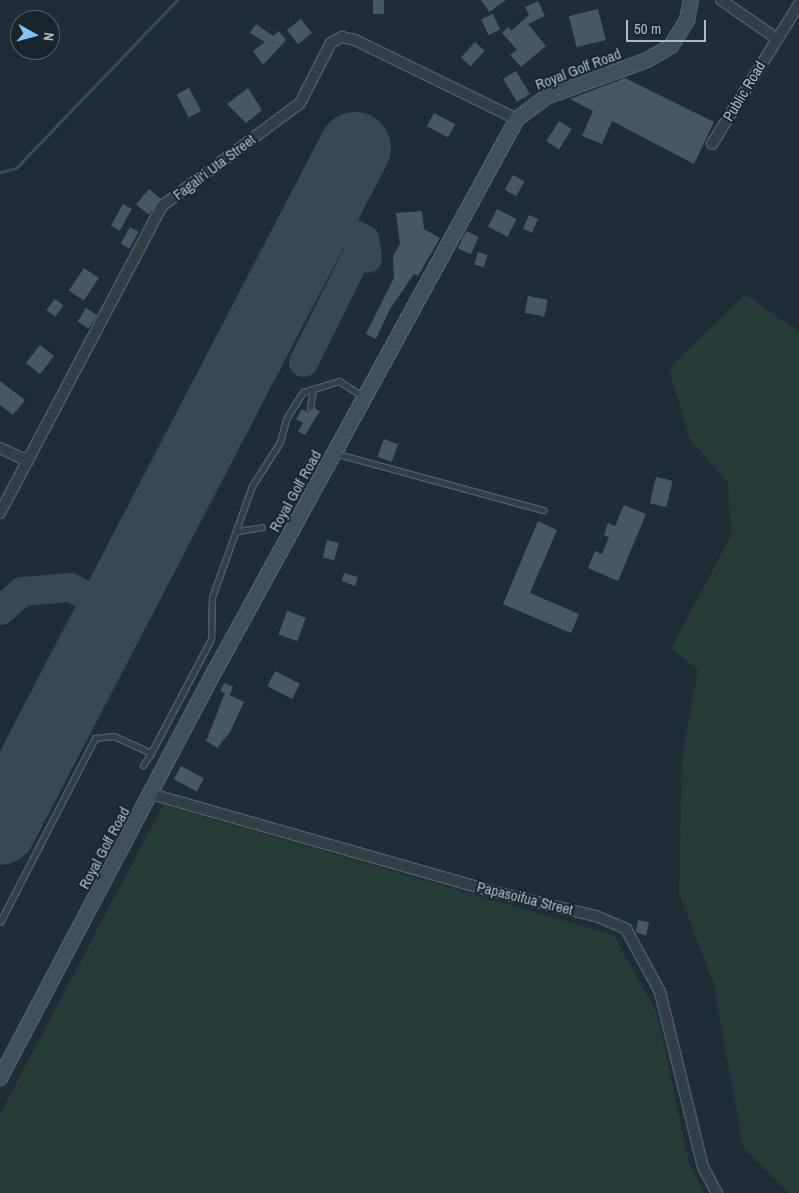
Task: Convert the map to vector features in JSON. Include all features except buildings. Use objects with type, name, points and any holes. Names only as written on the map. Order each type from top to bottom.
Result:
[{"type":"main road","name":"Royal Golf Road","points":[[0,1078],[364,397],[517,118],[546,97],[647,60],[670,46],[687,20],[691,0]]},
{"type":"street","points":[[721,0],[776,38]]},
{"type":"street","name":"Public Road","points":[[712,144],[776,38],[799,4]]},
{"type":"street","name":"Fagali'i Uta Street","points":[[0,513],[162,206],[300,103],[331,43],[342,37],[355,40],[517,118]]},
{"type":"street","points":[[0,448],[28,461]]},
{"type":"street","name":"Papasoifua Street","points":[[151,794],[491,891],[596,916],[626,928],[660,992],[703,1167],[717,1193]]},
{"type":"lane","points":[[143,766],[211,639],[212,597],[238,531],[252,486],[280,442],[286,419],[303,392],[340,381],[364,397]]},
{"type":"lane","points":[[310,408],[313,389]]},
{"type":"lane","points":[[334,453],[543,510]]},
{"type":"lane","points":[[238,531],[262,527]]},
{"type":"lane","points":[[0,922],[95,738],[114,736],[151,753]]},
{"type":"green space","points":[[745,294],[799,331],[799,1193],[789,1193],[743,1147],[713,981],[679,894],[682,756],[698,670],[671,648],[731,536],[728,483],[690,440],[669,369]]},
{"type":"green space","points":[[163,805],[614,935],[658,1015],[689,1163],[704,1193],[0,1193],[0,1114]]},
{"type":"waterway","points":[[0,172],[16,168],[177,0]]},
{"type":"taxiway","points":[[320,216],[364,239],[367,258]]},
{"type":"taxiway","points":[[303,362],[364,239]]},
{"type":"taxiway","points":[[0,610],[22,591],[70,587],[112,609]]},
{"type":"taxiway","points":[[0,774],[22,787]]},
{"type":"runway","points":[[0,829],[355,148]]}]
